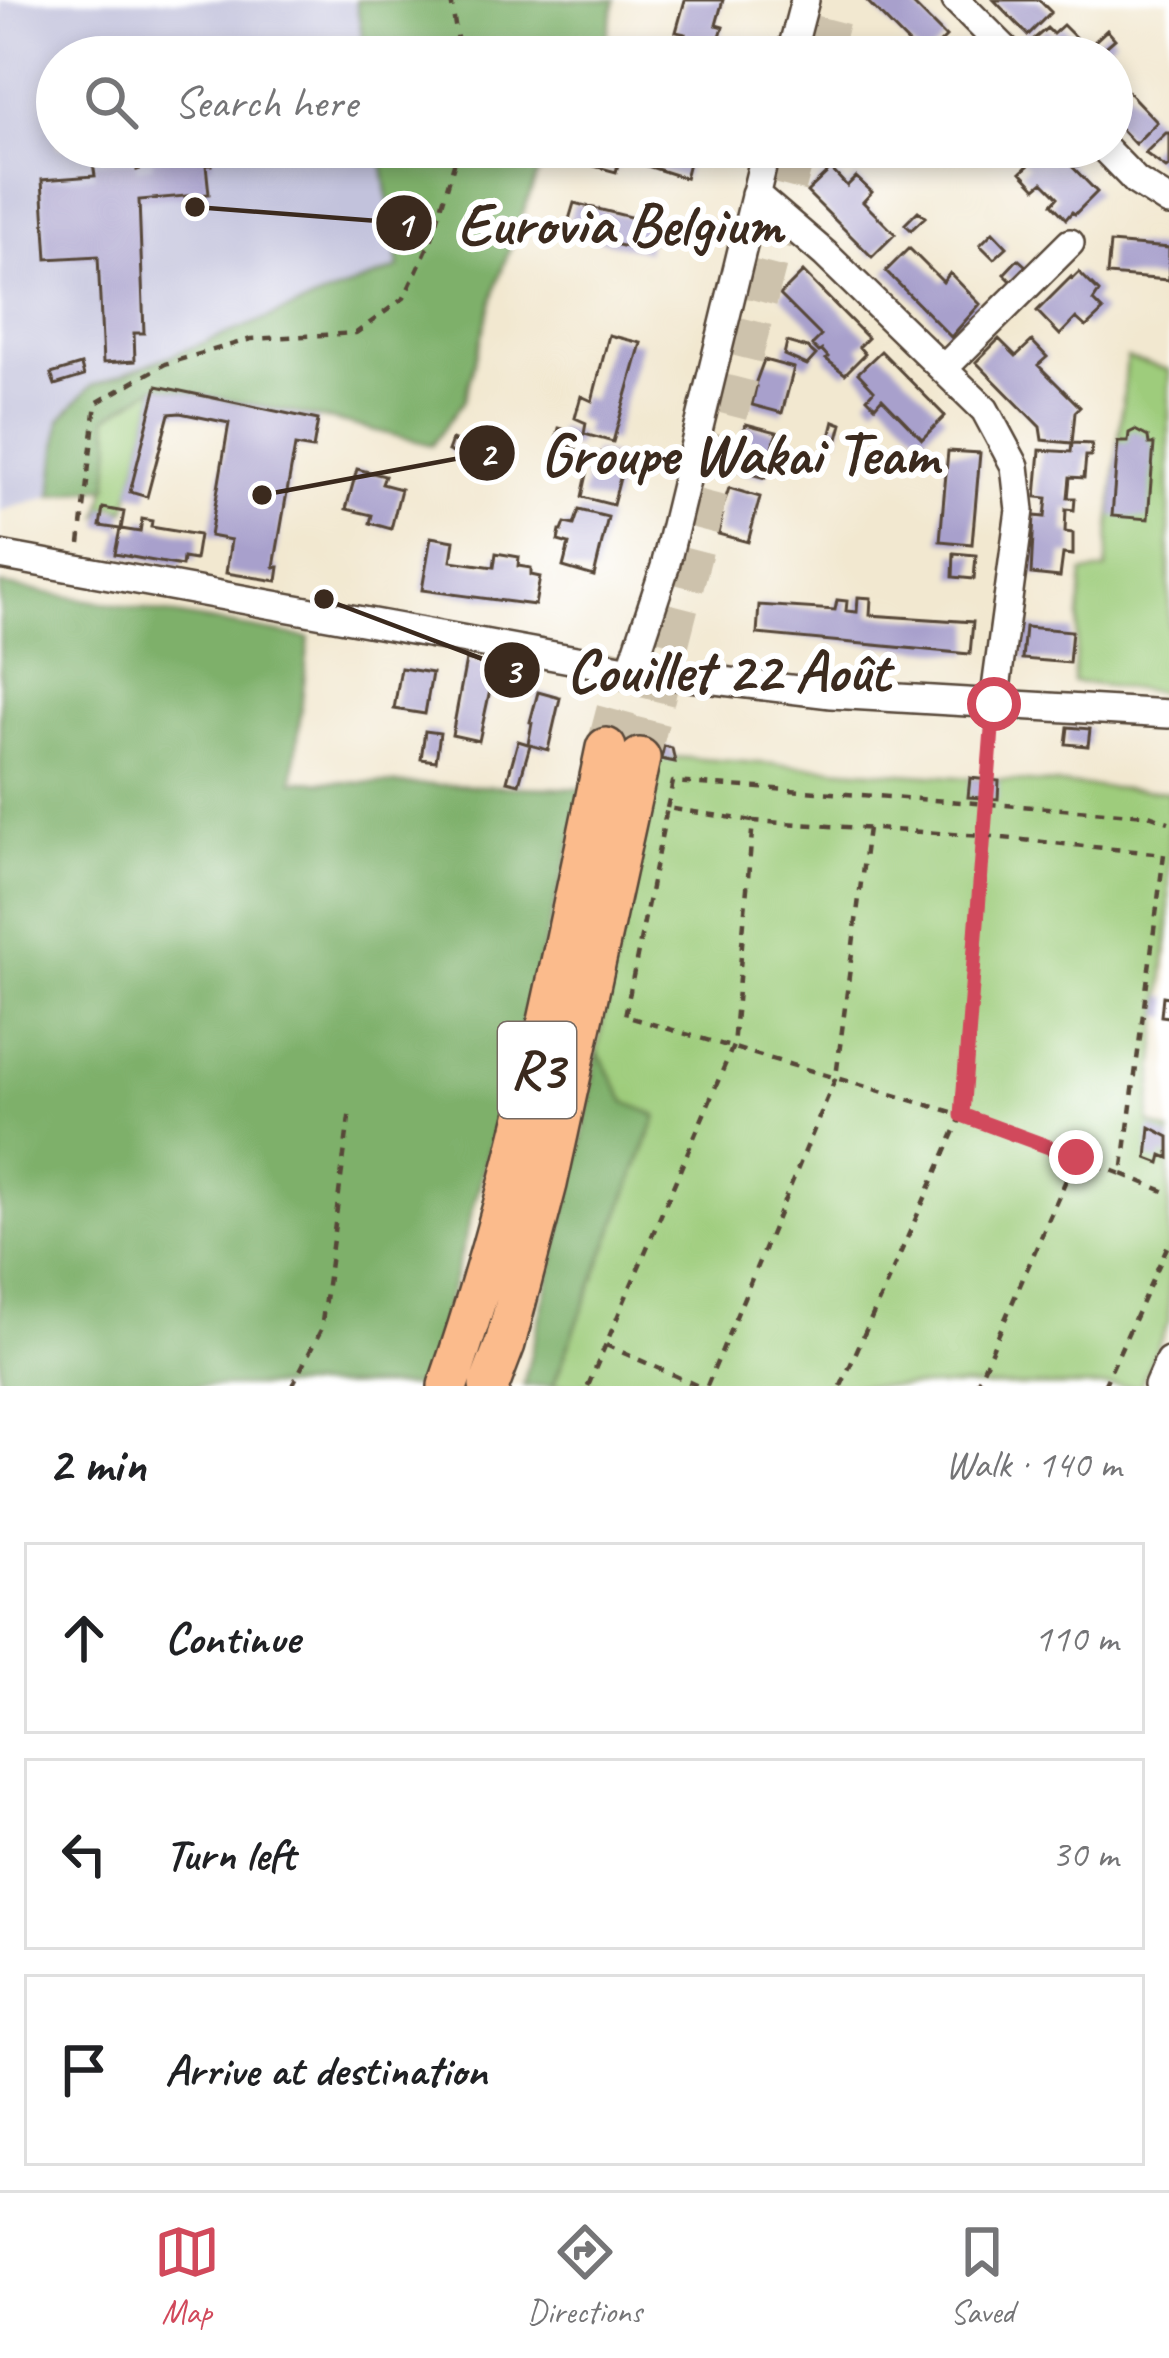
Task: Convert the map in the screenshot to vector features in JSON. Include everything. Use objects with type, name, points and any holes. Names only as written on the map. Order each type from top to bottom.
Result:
[{"type":"highway","name":"R3","points":[[448,1386],[512,1171],[623,753],[547,1184],[505,1344],[489,1386]]},
{"type":"street","points":[[796,36],[805,0]]},
{"type":"street","points":[[956,0],[992,36]]},
{"type":"street","points":[[632,670],[665,567],[762,168]]},
{"type":"street","points":[[1123,168],[1169,202]]},
{"type":"street","points":[[755,194],[825,254],[985,410],[1015,466],[1020,510],[994,704]]},
{"type":"street","points":[[943,369],[1070,243]]},
{"type":"street","points":[[0,555],[632,670],[831,694],[1169,714]]},
{"type":"street","points":[[1158,1386],[1169,1361]]},
{"type":"path","points":[[451,0],[457,36]]},
{"type":"path","points":[[76,568],[95,403],[165,364],[251,339],[356,333],[404,298],[432,238],[453,168]]},
{"type":"path","points":[[842,1386],[962,1115],[994,704]]},
{"type":"path","points":[[1169,823],[1149,815],[673,782],[626,1016],[962,1115],[1169,1193]]},
{"type":"path","points":[[667,808],[753,821],[983,836],[1166,855],[1122,1174]]},
{"type":"path","points":[[588,1386],[733,1046],[753,821]]},
{"type":"path","points":[[606,1345],[702,1386],[836,1077],[868,829]]},
{"type":"path","points":[[292,1386],[321,1330],[350,1110]]},
{"type":"path","points":[[976,1386],[1076,1157]]},
{"type":"path","points":[[1104,1386],[1169,1243]]},
{"type":"shaded area","points":[[0,0],[356,0],[362,36],[36,36],[36,168],[383,168],[399,267],[91,386],[60,420],[52,496],[0,511]]},
{"type":"green space","points":[[356,0],[615,0],[607,36],[362,36]]},
{"type":"green space","points":[[383,168],[540,168],[497,283],[464,400],[432,445],[157,386],[107,417],[112,441],[108,487],[52,496],[60,420],[91,386],[399,268]]},
{"type":"green space","points":[[1127,358],[1169,370],[1169,693],[1073,682],[1083,573],[1106,570]]},
{"type":"green space","points":[[157,386],[126,511],[111,505],[100,515],[109,466],[107,417]]},
{"type":"green space","points":[[0,585],[309,638],[293,781],[586,789],[422,1386],[0,1386]]},
{"type":"green space","points":[[657,756],[1169,792],[1169,923],[1149,1123],[1169,1132],[1169,1321],[1140,1386],[553,1386],[657,1117],[626,1102],[597,1051]]},
{"type":"green space","points":[[597,1051],[626,1102],[657,1116],[553,1386],[523,1386],[582,1143]]},
{"type":"building","points":[[685,0],[723,0],[716,25],[723,27],[720,36],[676,32]]},
{"type":"building","points":[[866,0],[909,0],[945,36],[901,36]]},
{"type":"building","points":[[994,0],[1039,0],[1051,12],[1028,35]]},
{"type":"building","points":[[1063,25],[1074,36],[1038,36],[1047,28],[1053,34]]},
{"type":"building","points":[[1133,97],[1157,122],[1133,142]]},
{"type":"building","points":[[1166,133],[1169,166],[1166,168],[1145,153]]},
{"type":"building","points":[[94,168],[206,168],[209,194],[139,200],[144,333],[134,333],[135,361],[103,363],[98,256],[47,259],[42,180],[95,176]]},
{"type":"building","points":[[654,168],[688,168],[685,178]]},
{"type":"building","points":[[1026,168],[1074,168],[1097,192],[1066,219],[1052,204],[1058,197],[1043,182],[1036,188],[1021,172]]},
{"type":"building","points":[[831,169],[847,186],[856,177],[872,192],[863,202],[895,234],[872,257],[807,192]]},
{"type":"building","points":[[574,203],[654,223],[647,252],[576,235],[579,225],[568,223]]},
{"type":"building","points":[[918,211],[925,217],[911,230],[905,224]]},
{"type":"building","points":[[993,232],[1007,247],[994,259],[980,245]]},
{"type":"building","points":[[1110,243],[1169,248],[1169,280],[1107,275]]},
{"type":"building","points":[[909,248],[943,282],[950,273],[980,304],[951,337],[886,271]]},
{"type":"building","points":[[1018,259],[1027,267],[1012,282],[1004,274]]},
{"type":"building","points":[[803,272],[868,338],[859,347],[865,354],[845,374],[812,345],[821,336],[780,295]]},
{"type":"building","points":[[1079,272],[1099,292],[1093,301],[1103,311],[1086,327],[1076,318],[1060,335],[1037,311]]},
{"type":"building","points":[[609,335],[641,343],[613,442],[584,434],[586,423],[575,418],[581,396],[592,401]]},
{"type":"building","points":[[999,339],[1016,356],[1032,341],[1047,357],[1038,365],[1080,407],[1075,412],[1072,443],[1042,440],[1040,427],[976,362]]},
{"type":"building","points":[[787,342],[816,355],[807,365],[784,355]]},
{"type":"building","points":[[881,351],[945,416],[922,439],[882,398],[875,406],[867,398],[874,390],[858,373]]},
{"type":"building","points":[[764,360],[794,368],[782,413],[752,405]]},
{"type":"building","points":[[81,365],[84,376],[55,385],[51,374]]},
{"type":"building","points":[[157,386],[318,420],[313,449],[295,446],[274,567],[279,567],[277,581],[226,573],[231,540],[210,536],[229,423],[169,414],[147,497],[130,492]]},
{"type":"building","points":[[834,421],[842,424],[838,439],[830,437]]},
{"type":"building","points":[[746,424],[777,432],[765,478],[735,470]]},
{"type":"building","points":[[559,428],[580,434],[576,448],[555,442]]},
{"type":"building","points":[[1135,430],[1154,444],[1148,519],[1112,516],[1118,442],[1128,442],[1129,433]]},
{"type":"building","points":[[452,440],[470,447],[466,458],[448,451]]},
{"type":"building","points":[[1072,443],[1092,444],[1084,478],[1070,477],[1068,498],[1075,498],[1074,510],[1066,509],[1065,532],[1073,533],[1073,555],[1063,554],[1060,577],[1031,574],[1034,516],[1045,517],[1047,498],[1036,497],[1040,450],[1071,452]]},
{"type":"building","points":[[594,451],[625,459],[613,505],[582,497],[587,474],[570,470],[573,459],[590,463]]},
{"type":"building","points":[[948,451],[980,453],[972,544],[940,541]]},
{"type":"building","points":[[357,469],[385,476],[382,484],[401,489],[391,529],[370,523],[372,515],[346,509]]},
{"type":"building","points":[[729,488],[760,497],[748,542],[718,534]]},
{"type":"building","points":[[103,508],[124,512],[121,529],[140,532],[142,519],[152,521],[151,527],[199,535],[195,560],[183,558],[182,566],[115,554],[120,529],[100,526]]},
{"type":"building","points":[[579,510],[608,517],[594,576],[563,567],[569,544],[558,541],[560,531],[565,523],[574,525]]},
{"type":"building","points":[[431,537],[454,541],[451,561],[494,567],[496,553],[519,557],[518,566],[531,568],[531,575],[540,577],[535,605],[422,590]]},
{"type":"building","points":[[954,553],[976,555],[974,579],[953,577]]},
{"type":"building","points":[[858,597],[871,598],[870,615],[973,622],[970,654],[757,634],[759,605],[835,610],[837,600],[847,601],[846,611],[857,612]]},
{"type":"building","points":[[1025,627],[1072,631],[1069,663],[1022,659]]},
{"type":"building","points":[[466,660],[495,667],[479,741],[452,735]]},
{"type":"building","points":[[401,668],[432,673],[425,714],[394,709]]},
{"type":"building","points":[[538,692],[560,698],[548,750],[530,745],[519,784],[507,781],[518,741],[528,744]]},
{"type":"building","points":[[1068,727],[1090,729],[1088,746],[1066,744]]},
{"type":"building","points":[[425,731],[440,733],[436,761],[421,759]]},
{"type":"building","points":[[664,746],[672,748],[675,762],[661,759]]},
{"type":"building","points":[[970,778],[999,781],[998,799],[968,797]]},
{"type":"building","points":[[1163,996],[1169,997],[1169,1017],[1161,1016]]},
{"type":"building","points":[[1150,1127],[1169,1137],[1169,1158],[1162,1155],[1160,1163],[1147,1158]]},
{"type":"tunnel","points":[[826,36],[835,0]]},
{"type":"tunnel","points":[[640,758],[792,168]]},
{"type":"tunnel","points":[[606,748],[636,634]]},
{"type":"place","name":"Eurovia Belgium","points":[[195,207]]},
{"type":"place","name":"Groupe Wakai Team","points":[[262,495]]},
{"type":"place","name":"Couillet 22 Août","points":[[324,599]]},
{"type":"route","points":[[994,704],[962,1115],[1076,1157]]}]
